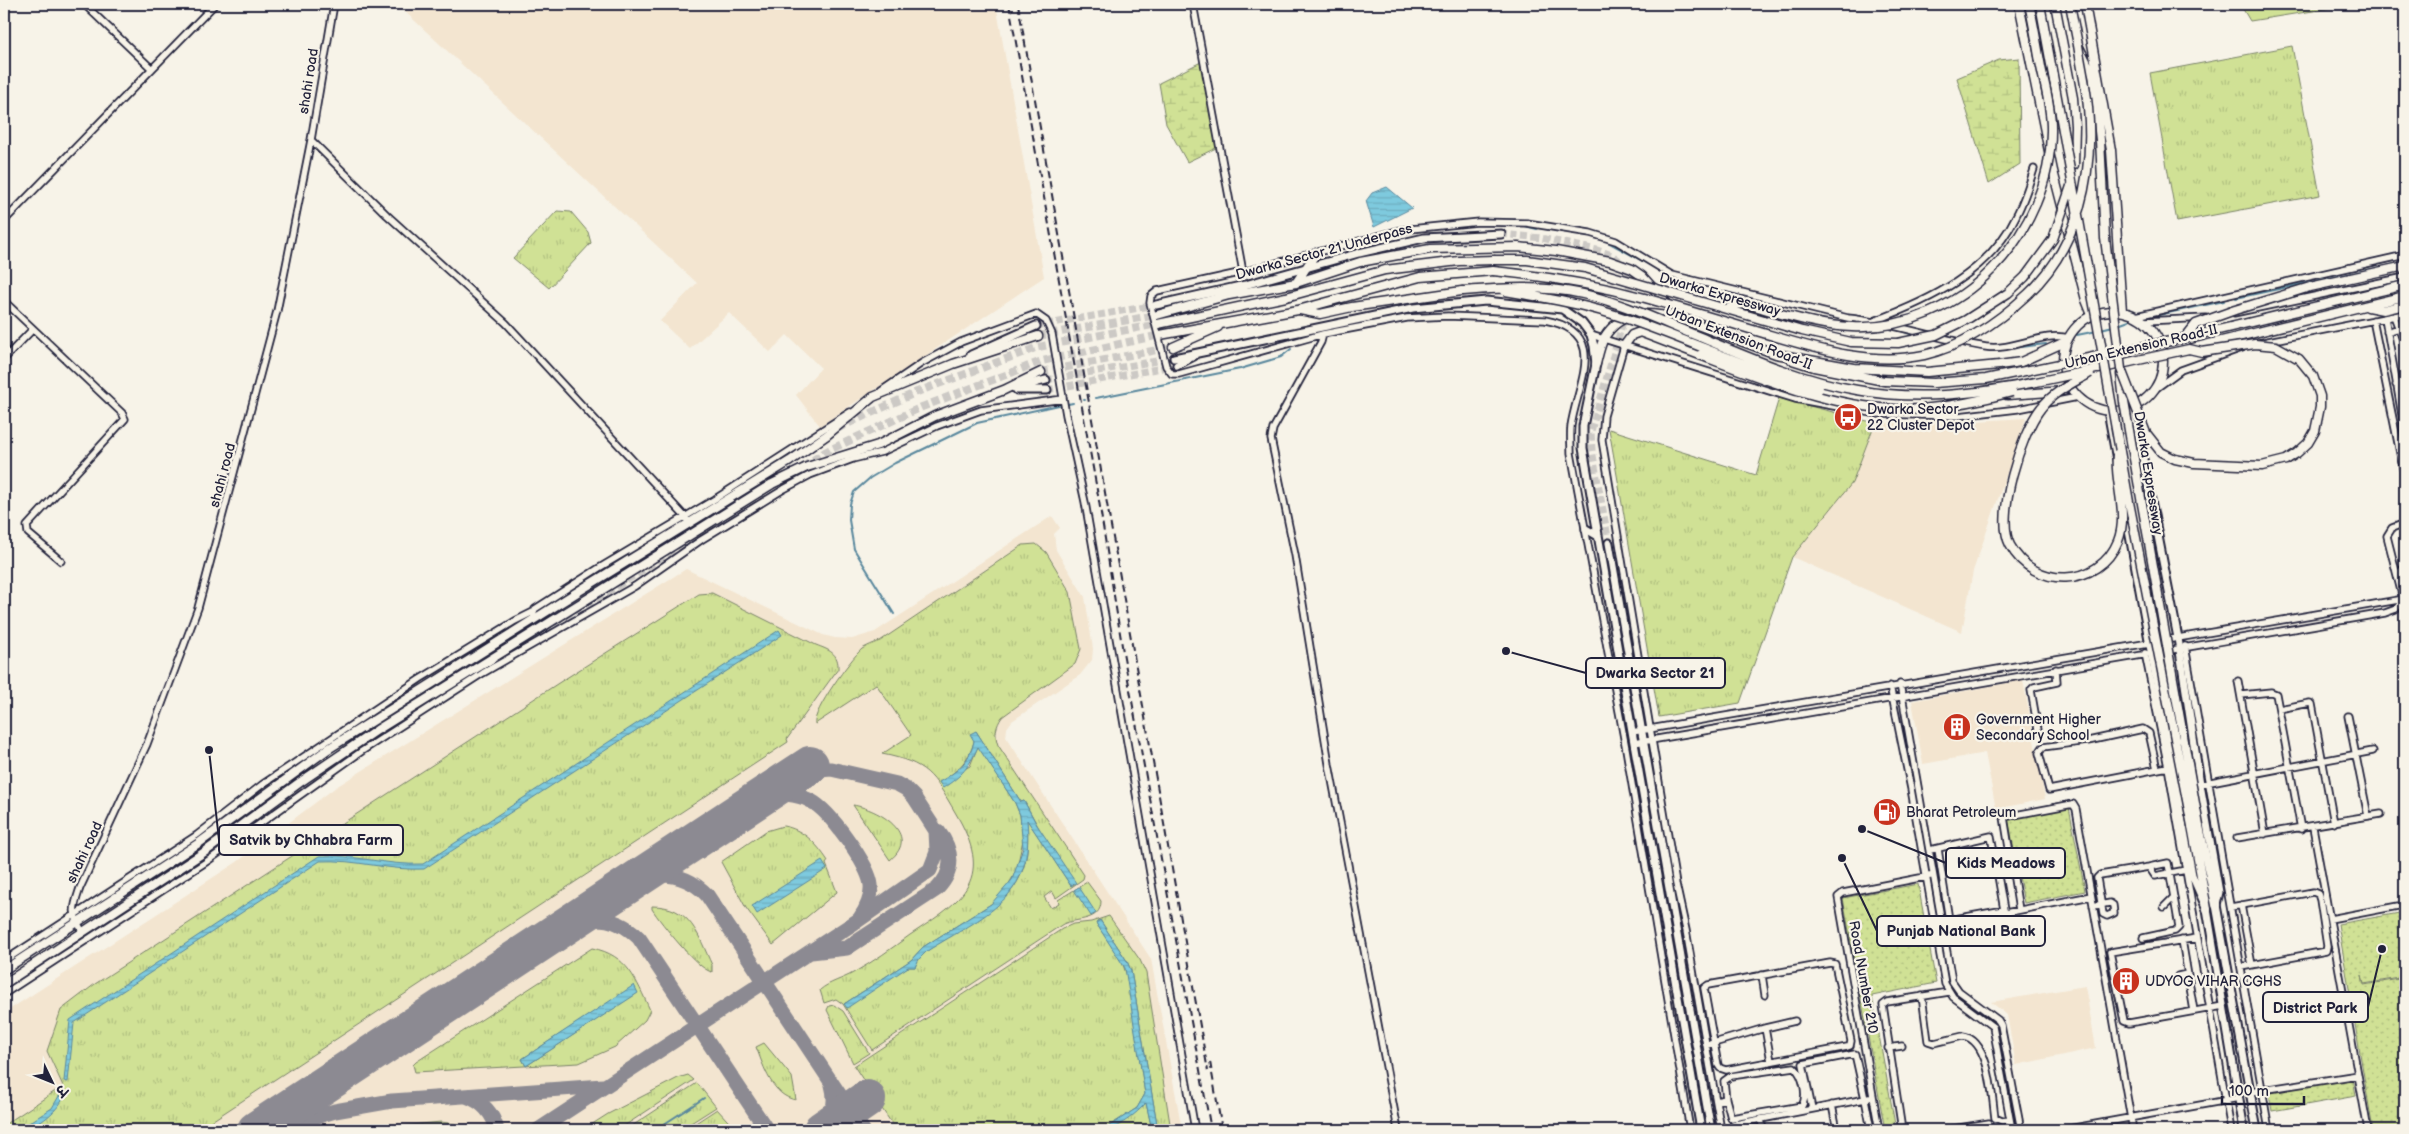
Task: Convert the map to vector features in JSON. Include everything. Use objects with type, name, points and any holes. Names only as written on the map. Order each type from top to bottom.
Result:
[{"type":"highway","points":[[2019,4],[2053,171],[2086,300],[2092,315]]},
{"type":"highway","points":[[1726,309],[1744,304],[1829,326],[1874,327],[1894,324],[1935,309],[1978,283],[1998,264],[2023,230],[2039,200],[2049,154],[2051,127],[2049,102],[2029,4]]},
{"type":"highway","name":"Dwarka Expressway","points":[[2040,4],[2118,445],[2195,826],[2216,905]]},
{"type":"highway","name":"Dwarka Expressway","points":[[1158,324],[1286,297],[1384,270],[1459,261],[1527,260],[1585,268],[1802,331],[1851,342],[1898,343],[1936,335],[1987,308],[2025,277],[2053,239],[2069,194],[2074,165],[2075,126],[2073,98],[2055,4]]},
{"type":"highway","name":"Dwarka Expressway","points":[[1298,310],[1420,278],[1493,271],[1584,282],[1825,350],[1871,358],[1924,355],[1943,348],[1976,334],[2017,304],[2052,268],[2065,246],[2082,203],[2088,172],[2088,105],[2070,4]]},
{"type":"highway","points":[[2085,4],[2111,150],[2122,311]]},
{"type":"highway","name":"Dwarka Expressway","points":[[2078,45],[2093,75],[2098,108],[2105,238],[2121,370],[2207,909]]},
{"type":"highway","points":[[1157,314],[1229,295],[1296,283],[1360,262],[1430,248],[1518,247],[1556,251],[1610,261],[1632,269],[1642,276],[1681,319]]},
{"type":"highway","points":[[1286,297],[1316,254]]},
{"type":"highway","points":[[2185,338],[2196,324],[2235,310],[2310,287],[2405,266]]},
{"type":"highway","name":"Urban Extension Road-II","points":[[1776,354],[1814,367],[1884,381],[1934,383],[1986,379],[2185,338],[2405,285]]},
{"type":"highway","name":"Urban Extension Road-II","points":[[1298,310],[1320,314],[1382,302],[1462,291],[1518,287],[1553,289],[1584,294],[1648,314],[1761,362],[1856,390],[1933,396],[1974,393],[2022,386],[2405,296]]},
{"type":"highway","points":[[1493,289],[1580,305],[1758,370],[1819,389],[1864,398],[1920,402],[1956,401],[2024,393],[2072,391]]},
{"type":"highway","points":[[1228,308],[1229,295]]},
{"type":"highway","points":[[2363,306],[2383,310],[2405,305]]},
{"type":"highway","points":[[1160,335],[1298,310]]},
{"type":"highway","points":[[1596,364],[1604,338],[1626,318],[1648,314],[1681,319],[1776,354],[1854,368],[1927,372],[2021,362],[2068,339],[2081,322],[2092,315],[2106,311],[2122,311],[2145,321],[2159,339],[2163,350],[2162,376],[2155,390],[2133,408],[2108,411],[2097,409],[2078,398],[2066,379],[2063,366],[2068,339]]},
{"type":"highway","points":[[1624,346],[1632,335],[1645,329],[1648,314]]},
{"type":"highway","points":[[1173,347],[1231,322]]},
{"type":"highway","points":[[1645,329],[1700,355],[1794,389],[1853,403],[1889,408],[1921,409],[1957,404],[2011,392],[2022,386]]},
{"type":"highway","points":[[4,970],[75,917],[199,843],[328,749],[534,615],[688,520],[790,461],[827,435],[873,397],[953,364],[1038,336]]},
{"type":"highway","points":[[2121,370],[2146,433],[2161,452],[2175,459],[2194,463],[2262,466],[2286,460],[2308,443],[2319,419],[2320,396],[2313,376],[2299,359],[2276,346],[2255,344],[2202,352],[2189,348]]},
{"type":"highway","points":[[2096,369],[2064,388],[2040,408],[2028,431],[2020,454],[2006,502],[2004,524],[2009,544],[2028,567],[2058,579],[2072,578],[2086,575],[2096,569],[2113,552],[2121,531],[2122,518],[2116,469],[2118,445]]},
{"type":"highway","points":[[4,984],[82,931],[191,862],[323,766],[460,678],[772,484],[822,461],[878,445],[935,416],[1004,390],[1041,372]]},
{"type":"main road","name":"Dwarka Sector 21 Underpass","points":[[1156,305],[1305,269],[1359,252],[1424,238],[1501,234]]},
{"type":"main road","points":[[1175,362],[1201,352],[1309,328],[1413,308],[1486,301],[1562,308],[1576,317],[1591,335],[1596,364],[1583,426],[1583,448],[1701,1130]]},
{"type":"main road","points":[[953,364],[1036,326]]},
{"type":"main road","points":[[1004,390],[1046,380]]},
{"type":"main road","points":[[1004,390],[1046,390]]},
{"type":"main road","points":[[2133,408],[2178,638],[2182,647],[2200,784],[2219,892],[2216,905],[2257,1130]]},
{"type":"main road","points":[[2108,411],[2149,642],[2148,653],[2192,875],[2207,909],[2244,1130]]},
{"type":"main road","points":[[1586,529],[1598,536]]},
{"type":"main road","points":[[1609,543],[1711,1130]]},
{"type":"street","points":[[84,4],[152,69]]},
{"type":"street","points":[[4,221],[214,4]]},
{"type":"street","name":"shahi road","points":[[75,917],[73,910],[80,888],[147,744],[165,701],[198,608],[244,442],[276,312],[312,140],[334,4]]},
{"type":"street","points":[[1193,4],[1243,272]]},
{"type":"street","points":[[312,140],[387,215],[506,323],[688,520]]},
{"type":"street","points":[[1874,321],[1924,301],[1970,272],[1988,255],[2004,236],[2016,217],[2034,169]]},
{"type":"street","points":[[1690,1130],[1656,934],[1650,886],[1571,453],[1571,427],[1587,362],[1580,340],[1568,328],[1558,322],[1425,316],[1323,334],[1179,374],[1172,374],[1166,366],[1150,303],[1151,296],[1156,291],[1243,272],[1420,227],[1478,222],[1527,223],[1590,233],[1616,241],[1672,275],[1848,318],[1874,321],[1986,347],[2007,346],[2059,335],[2068,339]]},
{"type":"street","points":[[2136,316],[2405,255]]},
{"type":"street","points":[[2145,321],[2199,319],[2260,309],[2405,278]]},
{"type":"street","points":[[4,301],[122,413],[125,419],[26,526],[28,532],[61,561]]},
{"type":"street","points":[[873,397],[922,363],[961,342],[1036,314],[1046,321],[1052,334],[1063,399],[1085,502],[1195,1130]]},
{"type":"street","points":[[2155,390],[2181,370],[2262,341],[2405,314]]},
{"type":"street","points":[[2394,316],[2405,345]]},
{"type":"street","points":[[2385,318],[2405,432]]},
{"type":"street","points":[[2373,320],[2405,478]]},
{"type":"street","points":[[2387,332],[2405,326]]},
{"type":"street","points":[[4,359],[33,328]]},
{"type":"street","points":[[1309,328],[1310,338]]},
{"type":"street","points":[[1323,334],[1321,342],[1274,429],[1271,439],[1294,555],[1329,764],[1398,1130]]},
{"type":"street","points":[[1591,335],[1795,399],[1877,414],[1958,416],[2018,409],[2078,398]]},
{"type":"street","points":[[1624,346],[1604,416],[1602,440],[1676,884],[1686,930],[1721,1130]]},
{"type":"street","points":[[2396,385],[2405,383]]},
{"type":"street","points":[[4,994],[218,854],[362,751],[483,673],[631,589],[701,540],[784,488],[810,475],[852,459],[882,452],[937,426],[981,410],[1063,399]]},
{"type":"street","points":[[2405,523],[2392,528],[2387,536],[2405,607]]},
{"type":"street","points":[[2398,574],[2405,567]]},
{"type":"street","points":[[1632,732],[1900,684],[2206,634],[2404,599]]},
{"type":"street","points":[[1634,743],[2392,611],[2404,599]]},
{"type":"street","points":[[2206,634],[2208,643]]},
{"type":"street","points":[[2182,647],[2210,781],[2269,1130]]},
{"type":"street","points":[[2148,653],[2231,1130]]},
{"type":"street","points":[[2038,730],[2031,690],[2034,687],[2057,682],[2056,669]]},
{"type":"street","points":[[2238,682],[2265,834]]},
{"type":"street","points":[[1900,684],[1952,981],[1960,991],[1998,1020],[2003,1029],[2021,1130]]},
{"type":"street","points":[[1890,686],[1945,984],[1948,992],[1993,1026],[2012,1130]]},
{"type":"street","points":[[2240,695],[2274,692],[2279,709],[2301,829]]},
{"type":"street","points":[[2279,709],[2310,702],[2312,704],[2334,823]]},
{"type":"street","points":[[2348,716],[2368,816]]},
{"type":"street","points":[[2157,768],[2150,733],[2143,729],[2088,741],[2043,747],[2039,753],[2049,790],[2168,767]]},
{"type":"street","points":[[2200,784],[2373,751]]},
{"type":"street","points":[[2020,910],[2004,819],[2008,815],[2072,803],[2074,805],[2093,906],[2133,1130]]},
{"type":"street","points":[[2237,838],[2313,827],[2381,814]]},
{"type":"street","points":[[2313,827],[2368,1130]]},
{"type":"street","points":[[1930,850],[1991,836],[2004,910],[1949,920],[1938,849]]},
{"type":"street","points":[[2093,906],[2101,905],[2098,876],[2168,863],[2179,927],[2175,932],[2143,938]]},
{"type":"street","points":[[2149,867],[2155,876],[2186,870]]},
{"type":"street","name":"Road Number 210","points":[[1880,1130],[1838,897],[1843,893],[1934,875]]},
{"type":"street","points":[[2231,907],[2313,892],[2318,894],[2320,900],[2327,946],[2326,951],[2241,967]]},
{"type":"street","points":[[1942,925],[2091,896]]},
{"type":"street","points":[[2164,907],[2174,897]]},
{"type":"street","points":[[2241,905],[2252,965]]},
{"type":"street","points":[[2330,919],[2398,906]]},
{"type":"street","points":[[4,961],[75,917],[82,931]]},
{"type":"street","points":[[2198,938],[2115,950],[2110,954],[2126,1023],[2223,1006]]},
{"type":"street","points":[[2182,940],[2194,1012]]},
{"type":"street","points":[[1830,963],[1835,964],[1851,1041],[1850,1046],[1722,1070],[1718,1065],[1714,1043],[1704,988],[1708,985],[1830,963]]},
{"type":"street","points":[[2178,976],[2187,974]]},
{"type":"street","points":[[1762,975],[1765,995]]},
{"type":"street","points":[[1902,1130],[1888,1048],[1883,1005],[1887,1002],[1948,992]]},
{"type":"street","points":[[1922,996],[1928,1041],[1934,1043],[1966,1036],[1987,1060],[1996,1118],[2002,1121],[2010,1120]]},
{"type":"street","points":[[1707,1045],[1795,1021]]},
{"type":"street","points":[[1765,1028],[1771,1061]]},
{"type":"street","points":[[1888,1048],[1902,1046]]},
{"type":"street","points":[[1812,1109],[1803,1064],[1856,1054],[1871,1130]]},
{"type":"street","points":[[1794,1067],[1801,1073],[1805,1100],[1802,1106],[1731,1118],[1726,1099],[1724,1082],[1731,1076],[1794,1067]]},
{"type":"street","points":[[2250,1092],[2358,1075]]},
{"type":"street","points":[[1731,1130],[1733,1125],[1874,1097]]},
{"type":"street","points":[[2063,1130],[2239,1098]]},
{"type":"street","points":[[1716,1101],[1726,1099]]},
{"type":"street","points":[[1832,1105],[1837,1130]]},
{"type":"street","points":[[1761,1119],[1763,1130]]},
{"type":"street","points":[[1947,1130],[1989,1123]]},
{"type":"shaded area","points":[[404,4],[996,4],[1044,277],[820,426],[796,395],[821,368],[787,335],[770,352],[729,313],[690,349],[660,321],[697,283],[401,8]]},
{"type":"shaded area","points":[[2026,418],[1973,571],[1962,632],[1792,557],[1852,483],[1875,423],[1944,423]]},
{"type":"shaded area","points":[[1052,516],[1060,528],[1054,534],[1056,550],[1085,597],[1093,649],[1092,660],[1080,675],[1012,721],[1007,728],[1006,737],[1151,959],[1182,1130],[4,1130],[4,1013],[237,862],[336,787],[686,569],[823,635],[852,639],[875,632]]},
{"type":"shaded area","points":[[2023,680],[2045,799],[1996,809],[1985,753],[1923,764],[1912,701]]},
{"type":"shaded area","points":[[2085,986],[2096,1048],[2016,1065],[2007,1015],[1991,1002]]},
{"type":"green space","points":[[2240,4],[2357,4],[2250,21]]},
{"type":"green space","points":[[2292,46],[2320,195],[2177,222],[2150,73]]},
{"type":"green space","points":[[2019,58],[2020,164],[1989,184],[1957,78],[1999,60]]},
{"type":"green space","points":[[1203,61],[1218,147],[1187,162],[1166,124],[1159,83]]},
{"type":"green space","points":[[557,211],[571,212],[588,232],[591,243],[549,288],[513,258]]},
{"type":"green space","points":[[1779,398],[1875,423],[1852,483],[1792,557],[1740,703],[1659,717],[1609,429],[1756,475]]},
{"type":"green space","points":[[1036,544],[1046,552],[1070,592],[1081,649],[1075,664],[1002,717],[996,730],[996,737],[998,745],[1084,875],[1083,879],[1056,898],[1052,891],[1044,897],[1051,908],[1059,903],[1058,900],[1087,882],[1101,901],[1100,908],[1093,916],[1063,924],[872,1050],[843,1004],[836,999],[824,1003],[820,990],[868,964],[946,910],[959,898],[968,885],[973,871],[973,854],[967,835],[934,779],[919,766],[882,754],[911,735],[876,684],[815,724],[816,718],[833,685],[862,649],[880,641],[1023,545]],"holes":[[[976,731],[1021,802],[1024,801],[1071,886],[1026,818],[1028,842],[1025,862],[1019,879],[1009,893],[982,917],[928,951],[920,958],[915,967],[908,967],[844,1004],[911,960],[923,947],[991,904],[1003,893],[1016,872],[1023,840],[1020,815],[1015,803],[978,746],[970,766],[940,782],[965,761],[972,748]]]},
{"type":"green space","points":[[712,593],[829,651],[837,659],[838,669],[787,739],[788,742],[198,1130],[4,1130],[4,1125],[63,1086],[47,1051],[61,1010],[95,984],[560,682],[699,594]]},
{"type":"green space","points":[[853,805],[863,807],[884,817],[899,832],[901,841],[899,850],[890,860]]},
{"type":"green space","points":[[2069,807],[2085,891],[2024,903],[2008,818]]},
{"type":"green space","points":[[783,826],[797,830],[809,838],[819,849],[828,861],[826,864],[837,892],[773,945],[746,908],[721,862],[766,831]]},
{"type":"green space","points":[[1918,884],[1936,983],[1872,996],[1896,1130],[1885,1130],[1843,898]]},
{"type":"green space","points":[[652,906],[665,907],[676,911],[691,924],[712,965],[712,972],[689,955],[671,935],[652,909]]},
{"type":"green space","points":[[2405,912],[2405,977],[2364,984],[2362,975],[2364,985],[2405,978],[2405,1130],[2373,1130],[2338,924]]},
{"type":"green space","points":[[1109,916],[1140,960],[1146,973],[1171,1130],[1158,1130],[1131,971],[1127,961],[1100,920],[1096,923],[1122,962],[1127,976],[1145,1094],[1137,1108],[1103,1130],[896,1130],[854,1066],[1062,929],[1073,924],[1091,922]]},
{"type":"green space","points":[[592,948],[614,956],[629,970],[650,1010],[645,1020],[615,1047],[579,1063],[526,1066],[415,1072],[413,1065]],"holes":[[[634,986],[637,993],[526,1066],[522,1059]]]},
{"type":"green space","points":[[834,1005],[843,1011],[869,1053],[853,1063],[827,1010],[829,1006]]},
{"type":"green space","points":[[764,1043],[792,1077],[796,1100],[781,1093],[770,1080],[756,1047]]},
{"type":"green space","points":[[688,1075],[694,1080],[618,1130],[583,1130],[608,1114],[678,1078]]},
{"type":"green space","points":[[2353,1078],[2356,1096],[2272,1111],[2269,1093]]},
{"type":"green space","points":[[697,1083],[716,1107],[680,1130],[626,1130]]},
{"type":"green space","points":[[1146,1102],[1152,1130],[1110,1130],[1139,1110]]},
{"type":"green space","points":[[717,1109],[736,1130],[685,1130]]},
{"type":"green space","points":[[441,1122],[455,1124],[461,1130],[426,1130],[422,1125],[413,1130],[360,1130]]},
{"type":"water","points":[[1387,187],[1412,208],[1374,227],[1366,201],[1372,193]]},
{"type":"water","points":[[779,630],[782,635],[424,869],[320,861],[74,1023],[68,1082],[64,1081],[70,1020],[319,856],[423,864]]},
{"type":"water","points":[[976,731],[1021,802],[1024,801],[1037,825],[1076,883],[1071,886],[1027,820],[1027,847],[1023,869],[1014,887],[1002,902],[986,915],[927,951],[919,959],[915,967],[908,967],[847,1008],[844,1004],[911,960],[923,947],[991,904],[1012,880],[1023,848],[1020,815],[1015,803],[978,747],[968,766],[956,779],[943,788],[939,782],[952,774],[966,761],[974,741],[970,734]]},
{"type":"water","points":[[822,861],[827,869],[757,914],[752,906]]},
{"type":"water","points":[[1079,887],[1096,913],[1091,916],[1074,890]]},
{"type":"water","points":[[1100,920],[1127,961],[1131,971],[1158,1130],[1152,1130],[1146,1103],[1120,1124],[1103,1130],[1137,1108],[1145,1094],[1125,968],[1096,923]]},
{"type":"water","points":[[634,985],[638,993],[526,1066],[522,1059]]},
{"type":"water","points":[[59,1096],[64,1097],[61,1103],[45,1119],[31,1127],[18,1130],[52,1108]]},
{"type":"waterway","points":[[1525,226],[1537,229]]},
{"type":"waterway","points":[[1608,242],[1652,266]]},
{"type":"waterway","points":[[2236,298],[2405,262]]},
{"type":"waterway","points":[[1674,278],[1825,315]]},
{"type":"waterway","points":[[2149,317],[2224,301]]},
{"type":"waterway","points":[[2118,325],[2129,321]]},
{"type":"waterway","points":[[2101,329],[2113,326]]},
{"type":"waterway","points":[[1898,330],[1917,336]]},
{"type":"waterway","points":[[2077,335],[2097,331]]},
{"type":"waterway","points":[[1993,350],[2046,344]]},
{"type":"waterway","points":[[1096,398],[1240,369],[1281,357],[1291,349]]},
{"type":"waterway","points":[[1068,404],[1073,403]]},
{"type":"waterway","points":[[894,614],[854,549],[849,520],[850,504],[854,492],[870,478],[895,463],[977,423],[1059,405]]},
{"type":"waterway","points":[[655,1130],[704,1098]]},
{"type":"taxiway","points":[[538,1130],[857,921],[930,870],[937,852],[936,831],[914,797],[906,789],[897,784],[831,769],[799,772]]},
{"type":"taxiway","points":[[762,796],[787,794],[805,798],[819,807],[838,827],[856,852],[869,876],[871,894],[869,903],[860,918]]},
{"type":"taxiway","points":[[811,952],[847,948],[937,889],[947,875],[950,860],[947,846],[938,831]]},
{"type":"taxiway","points":[[636,879],[656,875],[674,876],[691,883],[707,895],[863,1130]]},
{"type":"taxiway","points":[[571,923],[590,919],[607,920],[624,926],[639,938],[767,1130]]},
{"type":"taxiway","points":[[820,1130],[828,1120],[833,1109],[832,1085]]},
{"type":"taxiway","points":[[272,1130],[335,1111],[392,1101],[603,1086]]},
{"type":"taxiway","points":[[466,1096],[477,1101],[490,1113],[497,1130]]},
{"type":"taxiway","points":[[826,1130],[842,1127],[854,1130]]},
{"type":"runway","points":[[256,1130],[810,765]]},
{"type":"runway","points":[[822,1130],[867,1099]]},
{"type":"tunnel","points":[[1501,234],[1541,238],[1597,250],[1612,255],[1624,264],[1629,279],[1630,298],[1591,431],[1592,450],[1609,543]]},
{"type":"tunnel","points":[[1036,326],[1156,305]]},
{"type":"tunnel","points":[[1038,336],[1157,315]]},
{"type":"tunnel","points":[[838,428],[917,392],[1038,347],[1158,324]]},
{"type":"tunnel","points":[[803,467],[825,452],[922,407],[1042,361],[1160,335]]},
{"type":"tunnel","points":[[1041,372],[1173,347]]},
{"type":"tunnel","points":[[1046,380],[1174,358]]},
{"type":"tunnel","points":[[1047,390],[1177,365]]},
{"type":"tunnel","points":[[765,472],[823,435]]},
{"type":"tunnel","points":[[484,670],[764,493]]},
{"type":"tunnel","points":[[384,706],[643,547]]},
{"type":"tunnel","points":[[4,989],[224,846],[300,788],[460,685]]},
{"type":"tunnel","points":[[147,873],[318,750]]},
{"type":"railway","points":[[1009,4],[1099,501],[1123,652],[1211,1130]]},
{"type":"railway","points":[[1018,4],[1208,1071]]},
{"type":"railway","points":[[1210,1062],[1222,1130]]},
{"type":"place","name":"Dwarka Sector 22 Cluster Depot","points":[[1848,417]]},
{"type":"place","name":"Dwarka Sector 21","points":[[1506,651]]},
{"type":"place","name":"Government Higher Secondary School","points":[[1957,727]]},
{"type":"place","name":"Satvik by Chhabra Farm","points":[[209,750]]},
{"type":"place","name":"Bharat Petroleum","points":[[1887,812]]},
{"type":"place","name":"Kids Meadows","points":[[1862,829]]},
{"type":"place","name":"Punjab National Bank","points":[[1842,858]]},
{"type":"place","name":"District Park","points":[[2382,949]]},
{"type":"place","name":"UDYOG VIHAR CGHS","points":[[2126,981]]}]
